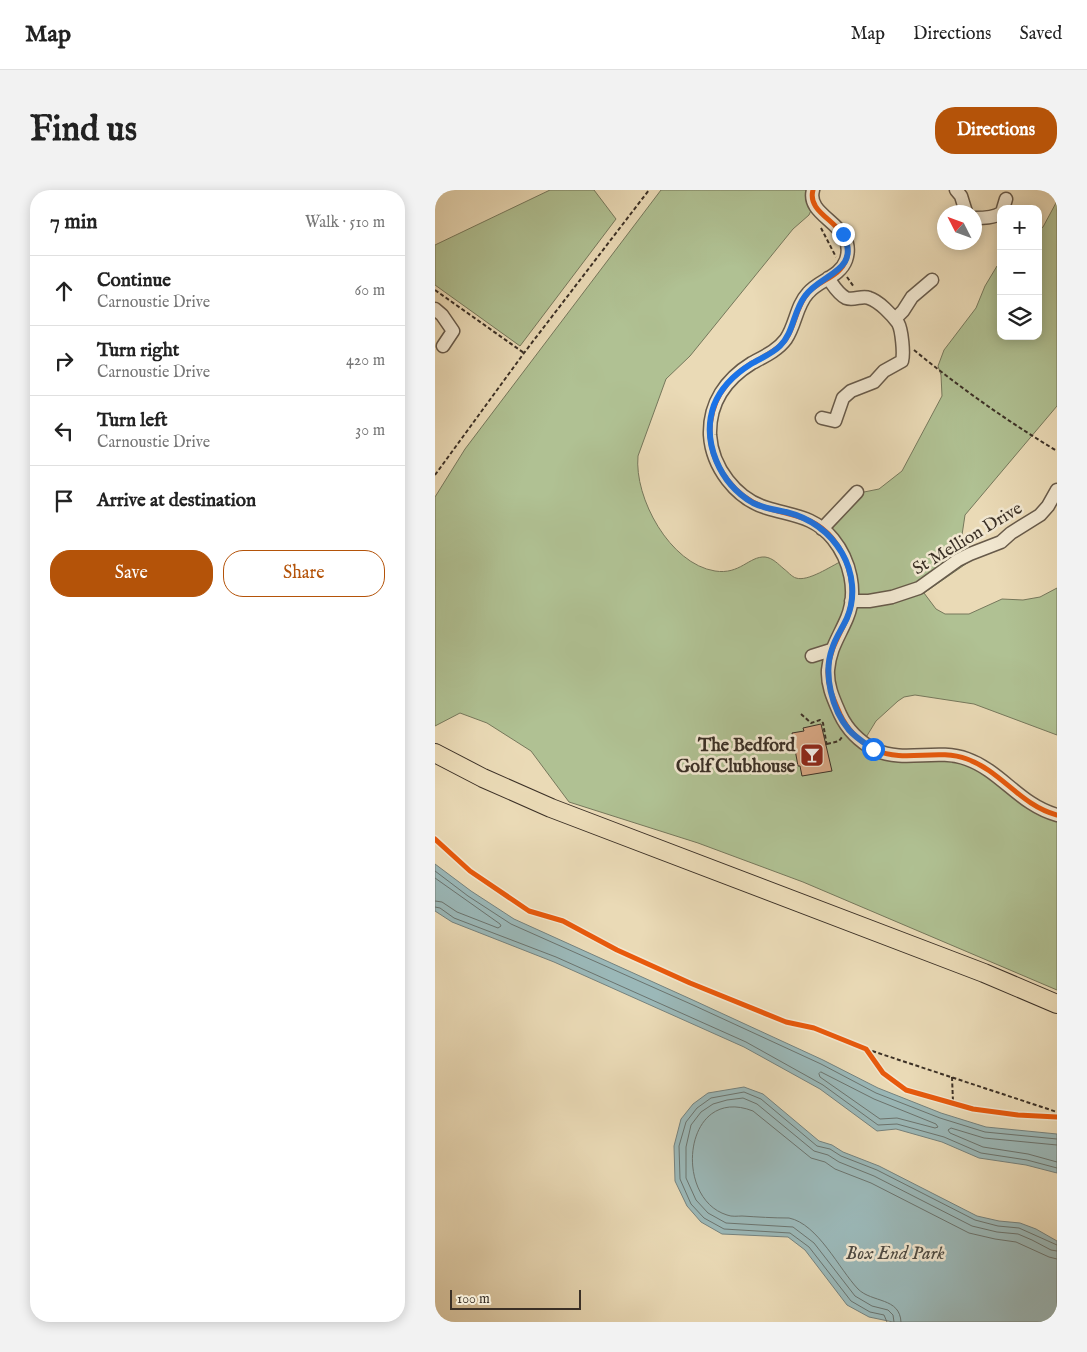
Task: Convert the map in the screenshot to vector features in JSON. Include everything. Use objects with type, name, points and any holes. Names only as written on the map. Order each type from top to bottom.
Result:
[{"type":"highway","points":[[435,753],[483,778],[551,808],[984,972],[1057,1004]]},
{"type":"street","points":[[813,190],[812,199],[814,204],[837,227],[847,242],[845,261],[841,268],[813,287],[805,295],[792,328],[778,347],[738,372],[724,388],[714,406],[711,421],[710,436],[717,462],[725,476],[745,497],[766,508],[800,516],[823,529],[833,539],[844,559],[850,573],[851,601],[847,617],[831,650],[828,672],[829,688],[849,730],[873,749],[885,754],[903,756],[938,753],[967,759],[997,777],[1027,802],[1041,810],[1057,815]]},
{"type":"street","points":[[955,190],[961,196],[964,205]]},
{"type":"street","points":[[982,218],[997,215]]},
{"type":"street","points":[[822,418],[835,421],[843,398],[851,391],[874,382],[884,371],[902,360],[904,354],[901,330],[895,319],[876,301],[868,297],[853,300],[845,298],[828,278]]},
{"type":"street","points":[[895,319],[913,297],[932,280]]},
{"type":"street","points":[[435,309],[442,315],[453,331],[443,346]]},
{"type":"street","name":"St Mellion Drive","points":[[851,601],[869,602],[919,588],[958,560],[1001,542],[1019,528],[1040,516],[1057,490]]},
{"type":"street","points":[[823,529],[857,492]]},
{"type":"street","points":[[812,656],[831,650]]},
{"type":"path","points":[[435,475],[523,353],[649,190]]},
{"type":"path","points":[[435,290],[523,353]]},
{"type":"path","points":[[901,339],[1020,429],[1057,451]]},
{"type":"path","points":[[801,714],[811,722],[819,720],[823,723],[827,745],[839,741],[849,730]]},
{"type":"path","points":[[435,839],[470,870],[529,911],[563,922],[617,950],[690,983],[786,1022],[814,1028],[866,1049],[1057,1112]]},
{"type":"path","points":[[866,1049],[883,1073],[907,1090],[973,1109],[1018,1115],[1057,1117]]},
{"type":"path","points":[[953,1077],[953,1103]]},
{"type":"green space","points":[[550,190],[594,190],[616,219],[520,346],[435,285],[435,245]]},
{"type":"green space","points":[[661,190],[820,190],[809,215],[793,229],[690,356],[666,379],[638,456],[638,473],[649,509],[658,527],[683,556],[699,566],[724,572],[738,568],[759,557],[765,557],[775,561],[796,578],[801,579],[813,576],[842,561],[826,532],[864,492],[879,489],[902,471],[942,396],[941,375],[938,366],[944,350],[976,308],[985,286],[997,266],[997,340],[1042,340],[1042,228],[1057,201],[1057,406],[965,515],[962,535],[970,561],[924,593],[936,609],[945,614],[969,614],[1002,599],[1023,600],[1040,597],[1057,588],[1057,735],[974,704],[915,695],[904,697],[898,701],[876,721],[865,739],[888,750],[949,751],[1037,804],[1057,810],[1057,990],[803,882],[698,843],[569,802],[531,751],[487,723],[460,713],[435,726],[435,497],[465,449]]},
{"type":"water","points":[[435,864],[471,891],[514,919],[823,1060],[878,1088],[941,1113],[986,1127],[1057,1134],[1057,1173],[1026,1165],[979,1158],[942,1142],[896,1129],[877,1131],[820,1089],[744,1047],[554,962],[452,922],[435,911]]},
{"type":"water","name":"Box End Park","points":[[744,1087],[763,1094],[819,1141],[879,1166],[977,1216],[1020,1223],[1036,1229],[1057,1241],[1057,1322],[893,1322],[869,1317],[847,1305],[805,1250],[788,1237],[722,1234],[701,1222],[687,1206],[675,1181],[674,1146],[681,1119],[693,1104],[708,1093]]},
{"type":"building","name":"The Bedford Golf Clubhouse","points":[[821,724],[832,771],[802,776],[800,766],[798,766],[792,733],[804,731],[803,728]]},
{"type":"cycle path","points":[[813,190],[813,200],[816,208],[839,229],[845,238],[848,248],[846,260],[839,270],[804,298],[783,343],[734,376],[721,393],[712,412],[710,423],[710,435],[715,459],[728,480],[745,497],[756,504],[811,521],[826,531],[839,547],[851,577],[852,598],[847,618],[831,655],[828,676],[831,693],[840,714],[846,725],[855,735],[869,747],[886,754],[909,756],[944,755],[967,759],[990,771],[1032,804],[1057,815]]},
{"type":"cycle path","points":[[435,839],[470,871],[529,911],[563,921],[617,950],[690,983],[786,1022],[814,1028],[866,1049],[883,1073],[906,1090],[973,1109],[1018,1115],[1057,1117]]},
{"type":"place","name":"The Bedford Golf Clubhouse","points":[[812,755]]},
{"type":"route","points":[[843,234],[847,242],[847,252],[841,268],[813,287],[805,295],[792,328],[778,347],[738,372],[719,393],[714,406],[710,436],[712,449],[725,476],[745,497],[753,503],[766,508],[787,512],[812,521],[833,539],[842,553],[850,573],[851,601],[847,617],[831,650],[828,672],[829,688],[849,730],[873,749]]}]
